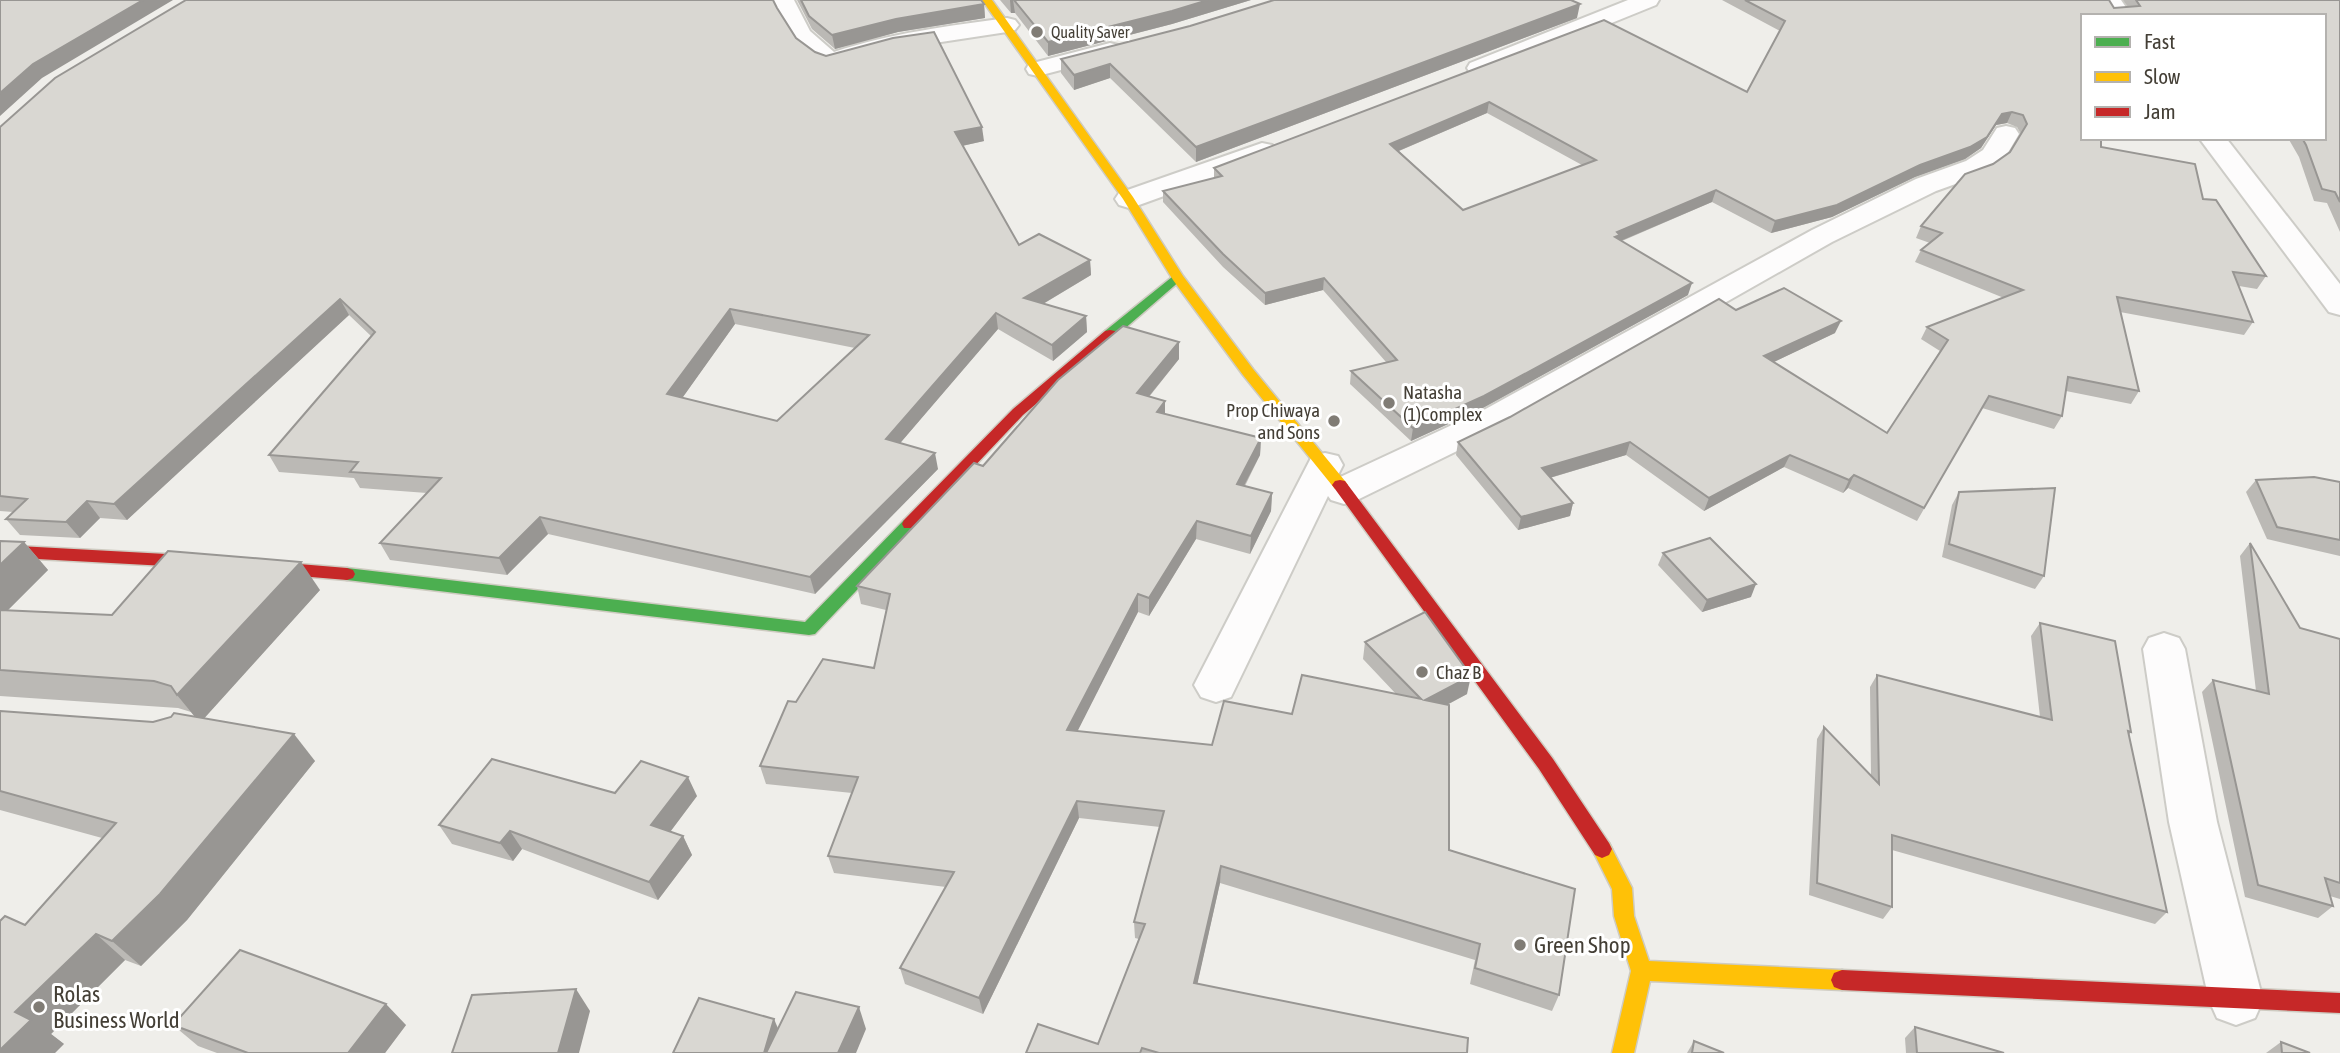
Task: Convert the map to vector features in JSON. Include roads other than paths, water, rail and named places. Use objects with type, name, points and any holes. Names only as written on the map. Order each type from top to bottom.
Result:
[{"type":"street","points":[[783,0],[800,35],[830,61],[860,49],[900,39],[1007,25]]},
{"type":"street","points":[[987,0],[1129,199],[1177,277],[1248,372],[1334,478],[1546,764],[1598,841],[1622,888],[1624,916],[1642,971],[1623,1053]]},
{"type":"street","points":[[1451,79],[1648,0]]},
{"type":"street","points":[[1038,69],[1129,45]]},
{"type":"street","points":[[1216,685],[1334,478],[1494,419],[1822,236],[1926,185],[1976,167],[1993,155],[2006,134]]},
{"type":"street","points":[[2214,140],[2340,305]]},
{"type":"street","points":[[1129,199],[1284,142]]},
{"type":"street","points":[[0,551],[313,570],[618,604],[809,629],[1018,412],[1177,277]]},
{"type":"street","points":[[2164,649],[2193,822],[2236,1000]]},
{"type":"street","points":[[1642,971],[2340,1003]]},
{"type":"place","name":"Quality Saver","points":[[1037,32]]},
{"type":"place","name":"Natasha (1)Complex","points":[[1389,403]]},
{"type":"place","name":"Prop Chiwaya and Sons","points":[[1334,421]]},
{"type":"place","name":"Chaz B","points":[[1422,672]]},
{"type":"place","name":"Green Shop","points":[[1520,945]]},
{"type":"place","name":"Rolas Business World","points":[[39,1007]]}]
